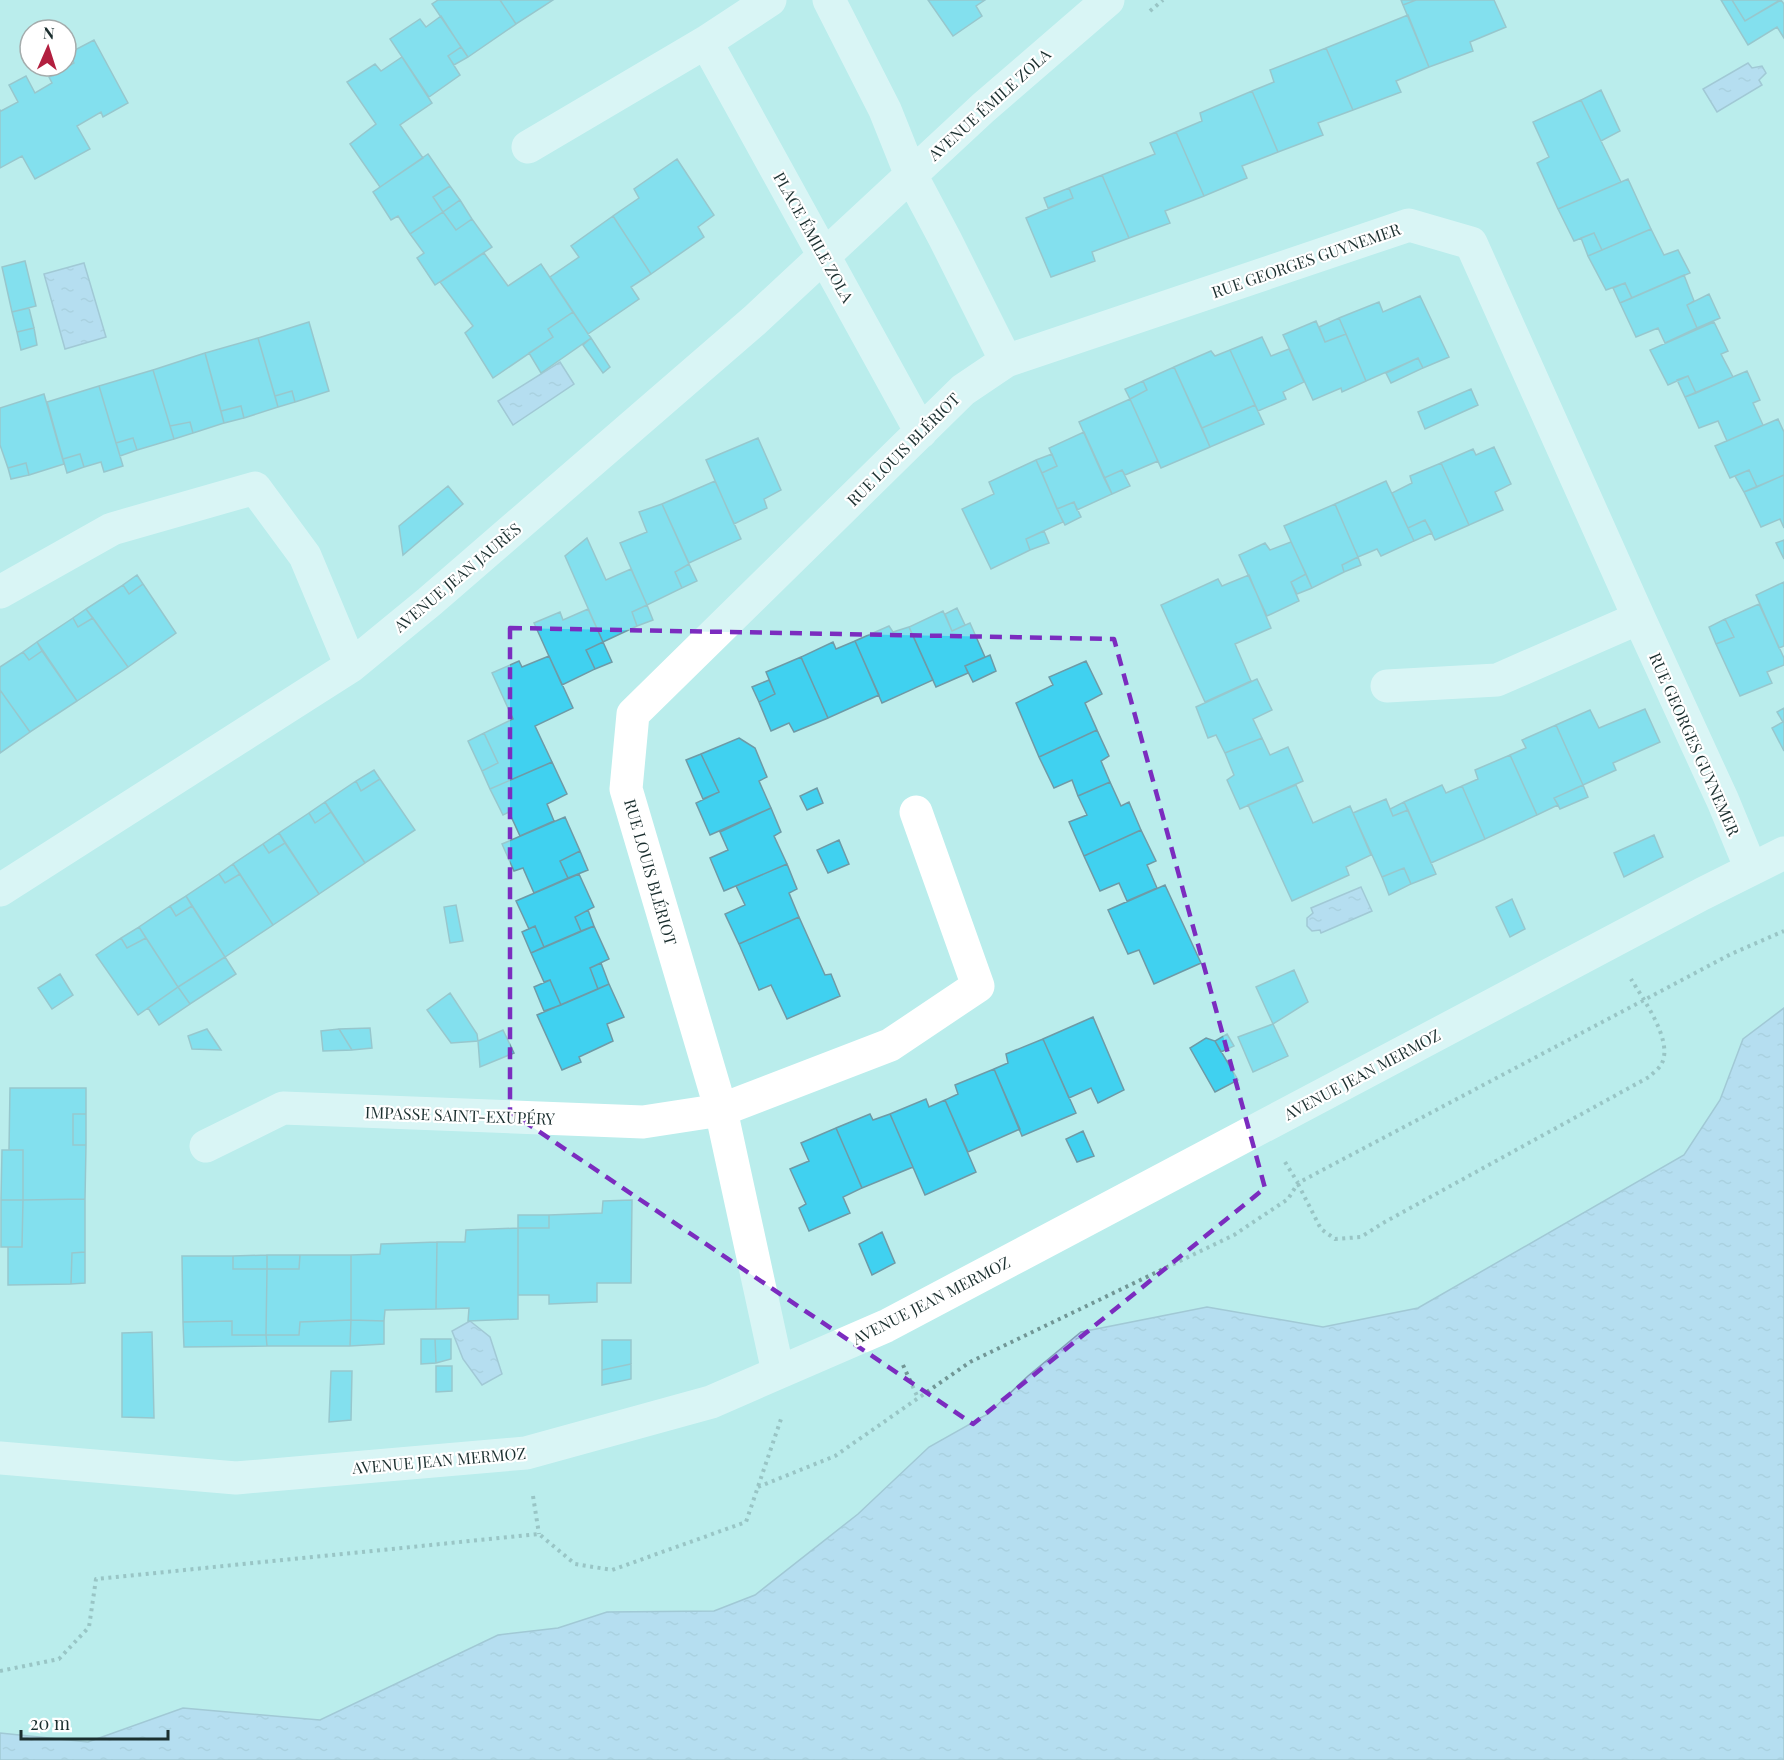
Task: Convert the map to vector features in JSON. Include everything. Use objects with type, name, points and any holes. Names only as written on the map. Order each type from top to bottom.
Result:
[{"type":"street","points":[[528,147],[706,42],[770,0]]},
{"type":"street","points":[[829,0],[885,110],[911,175],[1006,361]]},
{"type":"street","name":"AVENUE ÉMILE ZOLA","points":[[872,210],[983,108],[1108,0]]},
{"type":"street","name":"PLACE ÉMILE ZOLA","points":[[706,42],[921,432]]},
{"type":"street","name":"AVENUE JEAN JAURÈS","points":[[0,890],[351,666],[429,602],[755,320],[872,210]]},
{"type":"street","name":"RUE GEORGES GUYNEMER","points":[[963,390],[1006,361],[1409,225],[1471,243],[1723,801],[1751,869]]},
{"type":"street","name":"RUE LOUIS BLÉRIOT","points":[[778,1372],[721,1110],[626,789],[633,714],[963,390]]},
{"type":"street","points":[[0,592],[112,529],[255,488],[305,556],[351,666]]},
{"type":"street","points":[[1388,686],[1497,680],[1639,618]]},
{"type":"street","name":"IMPASSE SAINT-EXUPÉRY","points":[[206,1146],[284,1108],[643,1122],[721,1110],[890,1045],[978,986],[915,812]]},
{"type":"street","name":"AVENUE JEAN MERMOZ","points":[[0,1458],[236,1478],[526,1453],[711,1402],[886,1326],[1608,943],[1784,853]]},
{"type":"path","points":[[758,1487],[834,1456],[970,1362],[1234,1235],[1288,1199],[1298,1183],[1731,954],[1784,931]]},
{"type":"path","points":[[1263,1127],[1298,1183],[1321,1229],[1335,1239],[1361,1237],[1649,1077],[1663,1062],[1664,1042],[1644,1001],[1608,943]]},
{"type":"path","points":[[0,1671],[59,1659],[89,1628],[96,1579],[538,1534],[575,1564],[612,1570],[746,1522],[786,1405],[778,1372]]},
{"type":"highlighted area","points":[[510,628],[1114,639],[1265,1188],[973,1424],[510,1112]]},
{"type":"water","points":[[1748,63],[1752,68],[1762,66],[1766,73],[1759,80],[1762,85],[1717,112],[1703,89]]},
{"type":"water","points":[[84,263],[106,337],[65,349],[44,274]]},
{"type":"water","points":[[560,362],[574,384],[513,425],[498,401]]},
{"type":"water","points":[[1361,887],[1372,911],[1321,933],[1320,930],[1312,931],[1307,926],[1307,918],[1313,913],[1311,908]]},
{"type":"water","points":[[1784,1008],[1784,1760],[0,1760],[0,1733],[88,1742],[183,1708],[320,1720],[498,1635],[558,1628],[607,1612],[714,1611],[755,1595],[858,1514],[929,1447],[988,1414],[1028,1376],[1081,1332],[1207,1307],[1323,1327],[1418,1308],[1684,1155],[1720,1100],[1743,1039]]},
{"type":"water","points":[[470,1321],[490,1337],[502,1374],[482,1385],[463,1359],[452,1331]]},
{"type":"building","points":[[438,0],[500,0],[516,24],[468,57],[432,4]]},
{"type":"building","points":[[500,0],[553,0],[516,24]]},
{"type":"building","points":[[928,0],[985,0],[976,6],[982,16],[953,36]]},
{"type":"building","points":[[1401,0],[1416,0],[1403,5]]},
{"type":"building","points":[[1416,0],[1494,0],[1506,27],[1470,42],[1473,51],[1429,67],[1403,5]]},
{"type":"building","points":[[1721,0],[1732,0],[1745,21],[1781,0],[1784,4],[1784,38],[1777,27],[1748,45]]},
{"type":"building","points":[[1732,0],[1780,0],[1745,21]]},
{"type":"building","points":[[1408,15],[1429,67],[1396,81],[1401,92],[1353,110],[1326,48]]},
{"type":"building","points":[[441,16],[461,47],[448,56],[460,75],[429,97],[390,39],[420,19],[426,27]]},
{"type":"building","points":[[94,40],[128,103],[103,117],[101,112],[77,126],[90,149],[35,179],[22,156],[0,168],[0,110],[18,102],[9,85],[27,78],[35,93],[52,83],[50,78],[78,78],[78,48]]},
{"type":"building","points":[[461,47],[468,57],[454,65],[448,56]]},
{"type":"building","points":[[1326,48],[1353,110],[1318,123],[1323,135],[1278,152],[1252,91],[1274,82],[1270,70]]},
{"type":"building","points":[[402,57],[432,103],[400,125],[423,158],[380,187],[350,144],[376,124],[347,82],[375,64],[381,71]]},
{"type":"building","points":[[1601,90],[1620,131],[1601,141],[1581,100]]},
{"type":"building","points":[[1252,91],[1278,152],[1242,166],[1247,178],[1204,196],[1176,132],[1202,121],[1200,113]]},
{"type":"building","points":[[1581,100],[1621,182],[1558,209],[1537,163],[1549,157],[1533,122]]},
{"type":"building","points":[[1176,132],[1204,196],[1165,211],[1170,223],[1129,238],[1102,175],[1155,154],[1150,143]]},
{"type":"building","points":[[428,154],[450,186],[433,197],[443,212],[410,234],[398,216],[391,220],[373,192]]},
{"type":"building","points":[[677,159],[714,215],[698,227],[704,237],[651,274],[613,216],[639,198],[634,189]]},
{"type":"building","points":[[1102,175],[1129,238],[1092,252],[1095,261],[1051,277],[1026,218],[1073,198],[1069,188]]},
{"type":"building","points":[[1628,179],[1651,229],[1602,250],[1594,233],[1574,241],[1558,209]]},
{"type":"building","points":[[450,186],[460,200],[443,212],[433,197]]},
{"type":"building","points":[[1069,188],[1073,198],[1048,208],[1044,198]]},
{"type":"building","points":[[460,200],[472,219],[456,230],[443,212]]},
{"type":"building","points":[[443,212],[456,230],[472,219],[492,247],[435,285],[417,258],[424,253],[410,234]]},
{"type":"building","points":[[613,216],[651,274],[631,287],[639,299],[588,334],[550,277],[579,257],[571,246]]},
{"type":"building","points":[[1651,229],[1664,255],[1678,250],[1690,273],[1632,298],[1625,283],[1606,290],[1588,256]]},
{"type":"building","points":[[1594,233],[1602,250],[1588,256],[1581,238]]},
{"type":"building","points":[[484,253],[508,286],[541,264],[573,312],[548,329],[553,337],[493,378],[465,333],[473,326],[440,282]]},
{"type":"building","points":[[25,261],[36,306],[12,312],[2,267]]},
{"type":"building","points":[[1684,275],[1694,301],[1687,305],[1697,328],[1665,343],[1658,328],[1636,337],[1620,303]]},
{"type":"building","points":[[1625,283],[1632,298],[1620,303],[1613,288]]},
{"type":"building","points":[[1709,294],[1720,318],[1697,328],[1687,305]]},
{"type":"building","points":[[1420,296],[1449,357],[1423,368],[1418,358],[1366,381],[1339,318],[1379,302],[1383,312]]},
{"type":"building","points":[[29,308],[34,328],[17,332],[12,312]]},
{"type":"building","points":[[573,312],[591,338],[541,373],[529,353],[553,337],[548,329]]},
{"type":"building","points":[[1339,318],[1346,334],[1325,342],[1319,327]]},
{"type":"building","points":[[1316,321],[1325,342],[1346,334],[1366,381],[1342,392],[1341,388],[1313,400],[1283,335]]},
{"type":"building","points":[[309,322],[329,391],[295,402],[292,391],[275,396],[258,338]]},
{"type":"building","points":[[1714,322],[1728,351],[1721,354],[1733,377],[1696,393],[1688,376],[1668,385],[1650,350]]},
{"type":"building","points":[[34,328],[37,345],[21,350],[17,332]]},
{"type":"building","points":[[1262,337],[1271,356],[1289,349],[1304,382],[1283,392],[1286,399],[1258,411],[1230,350]]},
{"type":"building","points":[[258,338],[278,407],[244,418],[241,406],[221,411],[205,353]]},
{"type":"building","points":[[591,338],[610,367],[603,373],[583,345]]},
{"type":"building","points":[[1230,350],[1255,405],[1202,428],[1174,367],[1211,351],[1215,356]]},
{"type":"building","points":[[205,353],[224,423],[193,433],[190,422],[170,426],[153,370]]},
{"type":"building","points":[[1418,358],[1423,368],[1391,383],[1386,373]]},
{"type":"building","points":[[1174,367],[1210,447],[1161,468],[1130,399],[1147,390],[1143,381]]},
{"type":"building","points":[[153,370],[174,439],[137,450],[133,438],[116,443],[99,386]]},
{"type":"building","points":[[1747,371],[1760,400],[1753,403],[1763,425],[1727,441],[1718,421],[1699,428],[1685,397]]},
{"type":"building","points":[[1688,376],[1696,393],[1685,397],[1677,380]]},
{"type":"building","points":[[1143,381],[1147,390],[1130,399],[1125,389]]},
{"type":"building","points":[[99,386],[123,466],[104,472],[101,462],[84,467],[80,454],[63,459],[47,402]]},
{"type":"building","points":[[1471,389],[1478,405],[1425,429],[1418,412]]},
{"type":"building","points":[[292,391],[295,402],[278,407],[275,396]]},
{"type":"building","points":[[44,394],[64,464],[29,475],[26,463],[8,468],[0,445],[0,408]]},
{"type":"building","points":[[1130,399],[1158,461],[1125,475],[1122,470],[1104,478],[1079,422]]},
{"type":"building","points":[[1255,405],[1264,424],[1210,447],[1202,428]]},
{"type":"building","points":[[241,406],[244,418],[224,423],[221,411]]},
{"type":"building","points":[[1778,419],[1784,432],[1784,475],[1757,487],[1749,470],[1730,478],[1715,446]]},
{"type":"building","points":[[190,422],[193,433],[174,439],[170,426]]},
{"type":"building","points":[[1084,432],[1112,494],[1077,510],[1074,502],[1057,509],[1042,473],[1057,466],[1049,448]]},
{"type":"building","points":[[133,438],[137,450],[120,456],[116,443]]},
{"type":"building","points":[[758,438],[781,490],[764,499],[767,508],[734,524],[706,460]]},
{"type":"building","points":[[1494,447],[1511,484],[1495,492],[1503,510],[1469,525],[1441,463],[1473,449],[1476,455]]},
{"type":"building","points":[[80,454],[84,467],[67,473],[63,459]]},
{"type":"building","points":[[1052,454],[1057,466],[1042,473],[1036,460]]},
{"type":"building","points":[[1036,460],[1063,522],[1026,539],[1030,550],[991,569],[962,509],[994,494],[989,482]]},
{"type":"building","points":[[26,463],[29,475],[11,479],[8,468]]},
{"type":"building","points":[[1441,463],[1469,525],[1435,540],[1425,520],[1408,528],[1392,493],[1412,483],[1410,476]]},
{"type":"building","points":[[1122,470],[1130,486],[1112,494],[1104,478]]},
{"type":"building","points":[[1749,470],[1757,487],[1744,492],[1735,476]]},
{"type":"building","points":[[1784,475],[1784,528],[1780,519],[1761,527],[1744,492]]},
{"type":"building","points":[[715,481],[741,539],[689,563],[662,504]]},
{"type":"building","points":[[1386,481],[1414,541],[1381,556],[1377,549],[1358,557],[1335,504]]},
{"type":"building","points":[[448,486],[463,504],[403,555],[399,526]]},
{"type":"building","points":[[1074,502],[1081,517],[1065,525],[1057,509]]},
{"type":"building","points":[[662,504],[689,564],[675,572],[682,588],[647,605],[620,543],[647,532],[639,512]]},
{"type":"building","points":[[1335,504],[1358,557],[1342,565],[1344,572],[1312,588],[1284,526]]},
{"type":"building","points":[[1425,520],[1432,533],[1414,541],[1408,528]]},
{"type":"building","points":[[1044,531],[1049,543],[1030,550],[1026,539]]},
{"type":"building","points":[[587,538],[606,580],[631,569],[647,605],[632,612],[637,626],[603,642],[565,556]]},
{"type":"building","points":[[1784,540],[1784,559],[1776,543]]},
{"type":"building","points":[[1291,542],[1306,574],[1291,582],[1299,601],[1267,616],[1239,555],[1265,543],[1270,550]]},
{"type":"building","points":[[1358,557],[1361,565],[1344,572],[1342,565]]},
{"type":"building","points":[[689,564],[697,581],[682,588],[675,572]]},
{"type":"building","points":[[1306,574],[1312,588],[1297,594],[1291,582]]},
{"type":"building","points":[[137,575],[143,584],[129,594],[123,585]]},
{"type":"building","points":[[1249,575],[1271,628],[1235,644],[1251,681],[1205,702],[1161,605],[1218,579],[1222,586]]},
{"type":"building","points":[[1784,582],[1784,646],[1779,648],[1756,595]]},
{"type":"building","points":[[143,584],[176,633],[128,667],[86,609],[123,585],[129,594]]},
{"type":"building","points":[[1759,604],[1784,658],[1784,665],[1767,672],[1772,683],[1740,696],[1716,644],[1734,637],[1725,619]]},
{"type":"building","points":[[647,605],[653,620],[637,626],[632,612]]},
{"type":"building","points":[[957,608],[965,625],[952,631],[945,614]]},
{"type":"building","points":[[86,609],[93,618],[78,627],[73,618]]},
{"type":"building","points":[[588,609],[603,642],[586,650],[595,669],[562,685],[534,623],[560,612],[563,620]]},
{"type":"building","points":[[943,611],[952,631],[970,623],[985,657],[965,666],[968,673],[936,687],[909,627]]},
{"type":"building","points":[[73,618],[78,627],[93,618],[128,667],[77,701],[37,642]]},
{"type":"building","points":[[1725,619],[1734,637],[1716,644],[1709,627]]},
{"type":"building","points":[[889,626],[893,632],[909,627],[933,680],[882,703],[855,641]]},
{"type":"building","points":[[855,641],[879,695],[828,718],[801,657],[833,642],[836,649]]},
{"type":"building","points":[[37,642],[42,651],[29,660],[23,652]]},
{"type":"building","points":[[603,642],[612,662],[595,669],[586,650]]},
{"type":"building","points":[[42,651],[77,701],[30,732],[0,690],[0,667],[23,652],[29,660]]},
{"type":"building","points":[[990,655],[996,671],[973,682],[965,666]]},
{"type":"building","points":[[549,656],[573,708],[535,726],[552,762],[490,789],[482,771],[498,763],[484,733],[513,719],[492,673],[519,661],[522,667]]},
{"type":"building","points":[[801,657],[828,718],[794,732],[789,723],[771,731],[759,702],[775,694],[766,672]]},
{"type":"building","points":[[1086,661],[1102,694],[1085,703],[1097,730],[1039,757],[1016,703],[1053,685],[1049,677]]},
{"type":"building","points":[[1257,679],[1272,710],[1253,719],[1262,738],[1225,753],[1216,735],[1208,738],[1196,707]]},
{"type":"building","points":[[769,680],[775,694],[759,702],[752,687]]},
{"type":"building","points":[[0,690],[30,732],[0,753]]},
{"type":"building","points":[[1784,708],[1784,751],[1772,728],[1783,722],[1777,712]]},
{"type":"building","points":[[1645,709],[1660,742],[1613,763],[1616,770],[1583,785],[1556,725],[1590,710],[1599,728]]},
{"type":"building","points":[[1556,725],[1583,785],[1554,798],[1558,805],[1537,815],[1510,755],[1526,748],[1522,740]]},
{"type":"building","points":[[1097,730],[1109,756],[1101,761],[1110,782],[1078,796],[1072,780],[1054,788],[1039,757]]},
{"type":"building","points":[[484,733],[498,763],[482,771],[468,741]]},
{"type":"building","points":[[739,738],[755,748],[767,777],[759,781],[771,808],[710,835],[696,803],[719,792],[701,754]]},
{"type":"building","points":[[1262,738],[1270,755],[1288,747],[1303,781],[1240,809],[1227,780],[1234,775],[1225,753]]},
{"type":"building","points":[[701,754],[719,792],[703,799],[686,760]]},
{"type":"building","points":[[1510,755],[1537,815],[1485,839],[1462,786],[1478,779],[1475,770]]},
{"type":"building","points":[[552,762],[567,794],[547,804],[554,821],[520,836],[509,812],[503,815],[490,789]]},
{"type":"building","points":[[374,770],[380,779],[361,791],[356,781]]},
{"type":"building","points":[[380,779],[415,830],[365,863],[325,802],[356,781],[361,791]]},
{"type":"building","points":[[1110,782],[1121,806],[1129,802],[1141,830],[1084,856],[1069,822],[1087,815],[1078,796]]},
{"type":"building","points":[[1296,785],[1313,823],[1350,806],[1371,855],[1346,867],[1349,875],[1292,901],[1248,805]]},
{"type":"building","points":[[1442,785],[1446,793],[1462,786],[1485,839],[1431,863],[1404,802]]},
{"type":"building","points":[[1583,785],[1588,797],[1560,809],[1554,798]]},
{"type":"building","points":[[817,788],[823,803],[807,810],[800,796]]},
{"type":"building","points":[[1386,799],[1393,816],[1408,810],[1436,874],[1411,884],[1404,868],[1382,877],[1353,813]]},
{"type":"building","points":[[325,802],[331,812],[315,823],[309,813]]},
{"type":"building","points":[[1404,802],[1408,810],[1393,816],[1390,809]]},
{"type":"building","points":[[771,808],[781,832],[774,836],[787,864],[724,891],[710,858],[728,850],[720,832]]},
{"type":"building","points":[[331,812],[365,863],[319,894],[279,833],[309,813],[315,823]]},
{"type":"building","points":[[565,817],[580,851],[560,861],[568,878],[534,893],[523,868],[514,871],[502,844]]},
{"type":"building","points":[[1141,830],[1156,861],[1147,865],[1157,888],[1127,901],[1119,883],[1100,891],[1084,856]]},
{"type":"building","points":[[279,833],[285,843],[269,853],[263,844]]},
{"type":"building","points":[[1654,835],[1663,857],[1624,877],[1614,853]]},
{"type":"building","points":[[839,840],[849,864],[828,873],[817,850]]},
{"type":"building","points":[[285,843],[319,894],[273,925],[233,864],[263,844],[269,853]]},
{"type":"building","points":[[580,851],[588,870],[568,878],[560,861]]},
{"type":"building","points":[[233,864],[240,874],[225,883],[219,874]]},
{"type":"building","points":[[787,864],[797,889],[789,893],[799,917],[739,944],[725,914],[745,905],[736,886]]},
{"type":"building","points":[[1404,868],[1411,884],[1389,895],[1382,877]]},
{"type":"building","points":[[219,874],[225,883],[240,874],[273,925],[225,957],[186,896]]},
{"type":"building","points":[[579,874],[594,907],[575,917],[581,931],[544,947],[535,926],[529,929],[516,901]]},
{"type":"building","points":[[1165,885],[1201,963],[1154,984],[1139,950],[1128,954],[1108,910]]},
{"type":"building","points":[[186,896],[192,906],[176,916],[170,906]]},
{"type":"building","points":[[1512,899],[1525,929],[1510,937],[1496,907]]},
{"type":"building","points":[[456,905],[463,941],[450,943],[444,907]]},
{"type":"building","points":[[170,906],[176,916],[192,906],[225,957],[178,987],[139,927]]},
{"type":"building","points":[[588,910],[594,926],[581,931],[575,917]]},
{"type":"building","points":[[799,917],[825,975],[831,974],[840,996],[787,1019],[771,985],[759,990],[739,944]]},
{"type":"building","points":[[535,926],[544,947],[531,953],[522,932]]},
{"type":"building","points":[[594,926],[609,959],[590,968],[598,989],[561,1005],[550,980],[544,982],[531,953]]},
{"type":"building","points":[[139,927],[146,938],[127,948],[121,938]]},
{"type":"building","points":[[121,938],[127,948],[146,938],[178,987],[138,1015],[96,955]]},
{"type":"building","points":[[225,957],[236,974],[190,1004],[178,987]]},
{"type":"building","points":[[601,963],[609,984],[598,989],[590,968]]},
{"type":"building","points":[[1294,970],[1308,1002],[1273,1024],[1256,987]]},
{"type":"building","points":[[60,974],[73,995],[52,1009],[38,988]]},
{"type":"building","points":[[550,980],[561,1005],[544,1011],[534,987]]},
{"type":"building","points":[[609,984],[624,1017],[607,1024],[613,1041],[579,1057],[581,1062],[562,1070],[537,1015]]},
{"type":"building","points":[[178,987],[190,1004],[159,1025],[148,1008]]},
{"type":"building","points":[[450,993],[477,1034],[478,1041],[451,1043],[427,1010]]},
{"type":"building","points":[[1093,1017],[1124,1090],[1098,1103],[1091,1088],[1069,1098],[1043,1039]]},
{"type":"building","points":[[1273,1024],[1288,1056],[1253,1072],[1238,1037]]},
{"type":"building","points":[[370,1028],[372,1048],[352,1050],[339,1029]]},
{"type":"building","points":[[207,1029],[221,1050],[192,1049],[188,1036]]},
{"type":"building","points":[[339,1029],[352,1050],[323,1051],[321,1031]]},
{"type":"building","points":[[503,1030],[514,1053],[480,1067],[478,1041]]},
{"type":"building","points":[[1227,1034],[1234,1046],[1221,1052],[1215,1041]]},
{"type":"building","points":[[1206,1038],[1215,1041],[1238,1080],[1215,1092],[1190,1048]]},
{"type":"building","points":[[1043,1039],[1076,1113],[1022,1136],[994,1069],[1008,1063],[1006,1054]]},
{"type":"building","points":[[994,1069],[1020,1129],[968,1152],[945,1100],[958,1094],[955,1085]]},
{"type":"building","points":[[10,1088],[86,1088],[86,1114],[73,1114],[73,1145],[86,1145],[85,1199],[23,1200],[23,1150],[9,1150]]},
{"type":"building","points":[[926,1099],[929,1107],[945,1100],[976,1172],[925,1195],[890,1114]]},
{"type":"building","points":[[73,1114],[86,1114],[86,1145],[73,1145]]},
{"type":"building","points":[[870,1114],[873,1120],[890,1114],[913,1167],[862,1188],[836,1128]]},
{"type":"building","points":[[836,1128],[862,1188],[843,1197],[850,1213],[809,1231],[799,1208],[806,1204],[790,1169],[809,1161],[801,1143]]},
{"type":"building","points":[[1083,1131],[1094,1156],[1077,1162],[1066,1139]]},
{"type":"building","points":[[2,1150],[23,1150],[23,1200],[1,1200]]},
{"type":"building","points":[[85,1199],[85,1252],[72,1253],[71,1284],[8,1285],[8,1247],[22,1247],[23,1200]]},
{"type":"building","points":[[1,1200],[23,1200],[22,1247],[1,1247]]},
{"type":"building","points":[[632,1200],[631,1283],[597,1283],[597,1302],[549,1304],[549,1295],[518,1295],[518,1228],[549,1228],[549,1215],[602,1213],[603,1201]]},
{"type":"building","points":[[518,1215],[549,1215],[549,1228],[518,1228]]},
{"type":"building","points":[[518,1228],[518,1319],[468,1321],[469,1308],[436,1309],[437,1242],[465,1242],[466,1230]]},
{"type":"building","points":[[882,1232],[895,1263],[872,1275],[859,1244]]},
{"type":"building","points":[[437,1242],[436,1309],[385,1310],[384,1321],[351,1320],[351,1255],[380,1254],[381,1244]]},
{"type":"building","points":[[85,1252],[85,1283],[71,1284],[72,1253]]},
{"type":"building","points":[[267,1255],[267,1269],[233,1269],[233,1256]]},
{"type":"building","points":[[267,1255],[300,1255],[299,1269],[267,1269]]},
{"type":"building","points":[[300,1255],[351,1255],[351,1320],[300,1322],[299,1335],[266,1335],[267,1269],[299,1269]]},
{"type":"building","points":[[182,1256],[233,1256],[233,1269],[267,1269],[266,1335],[232,1335],[232,1321],[183,1322]]},
{"type":"building","points":[[351,1320],[384,1321],[384,1344],[350,1346]]},
{"type":"building","points":[[351,1320],[350,1346],[267,1346],[266,1335],[299,1335],[300,1322]]},
{"type":"building","points":[[232,1321],[232,1335],[266,1335],[267,1346],[184,1347],[183,1322]]},
{"type":"building","points":[[152,1332],[154,1418],[122,1417],[122,1333]]},
{"type":"building","points":[[421,1339],[435,1339],[436,1363],[421,1364]]},
{"type":"building","points":[[435,1339],[451,1339],[451,1359],[436,1363]]},
{"type":"building","points":[[602,1340],[631,1340],[631,1364],[602,1370]]},
{"type":"building","points":[[631,1364],[631,1379],[602,1385],[602,1370]]},
{"type":"building","points":[[436,1366],[452,1366],[452,1391],[436,1392]]},
{"type":"building","points":[[331,1371],[352,1371],[351,1420],[329,1422]]}]
